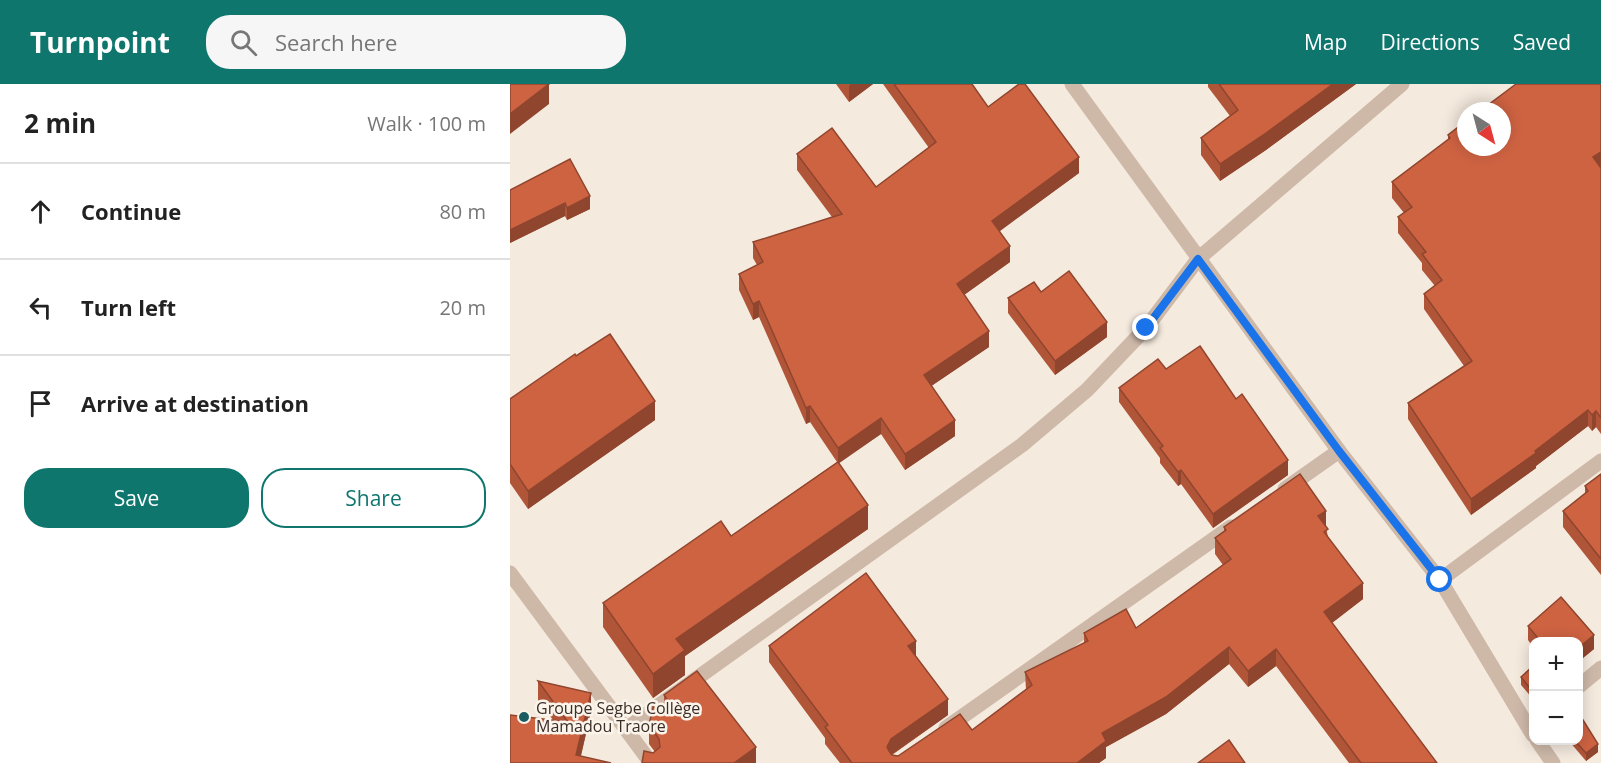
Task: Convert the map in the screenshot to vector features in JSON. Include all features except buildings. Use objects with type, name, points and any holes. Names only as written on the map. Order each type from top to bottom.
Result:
[{"type":"street","points":[[1072,84],[1339,451],[1440,580],[1529,725]]},
{"type":"street","points":[[626,729],[1022,445],[1087,390],[1146,328],[1198,259],[1402,84]]},
{"type":"street","points":[[1271,498],[1339,451]]},
{"type":"street","points":[[1440,580],[1601,461]]},
{"type":"street","points":[[935,736],[1243,519]]},
{"type":"street","points":[[510,573],[651,763]]},
{"type":"street","points":[[1583,683],[1601,669]]},
{"type":"street","points":[[1541,745],[1553,763]]},
{"type":"place","name":"Groupe Segbe Collège Mamadou Traore","points":[[524,717]]},
{"type":"route","points":[[1146,328],[1198,259],[1339,451],[1440,580]]}]
